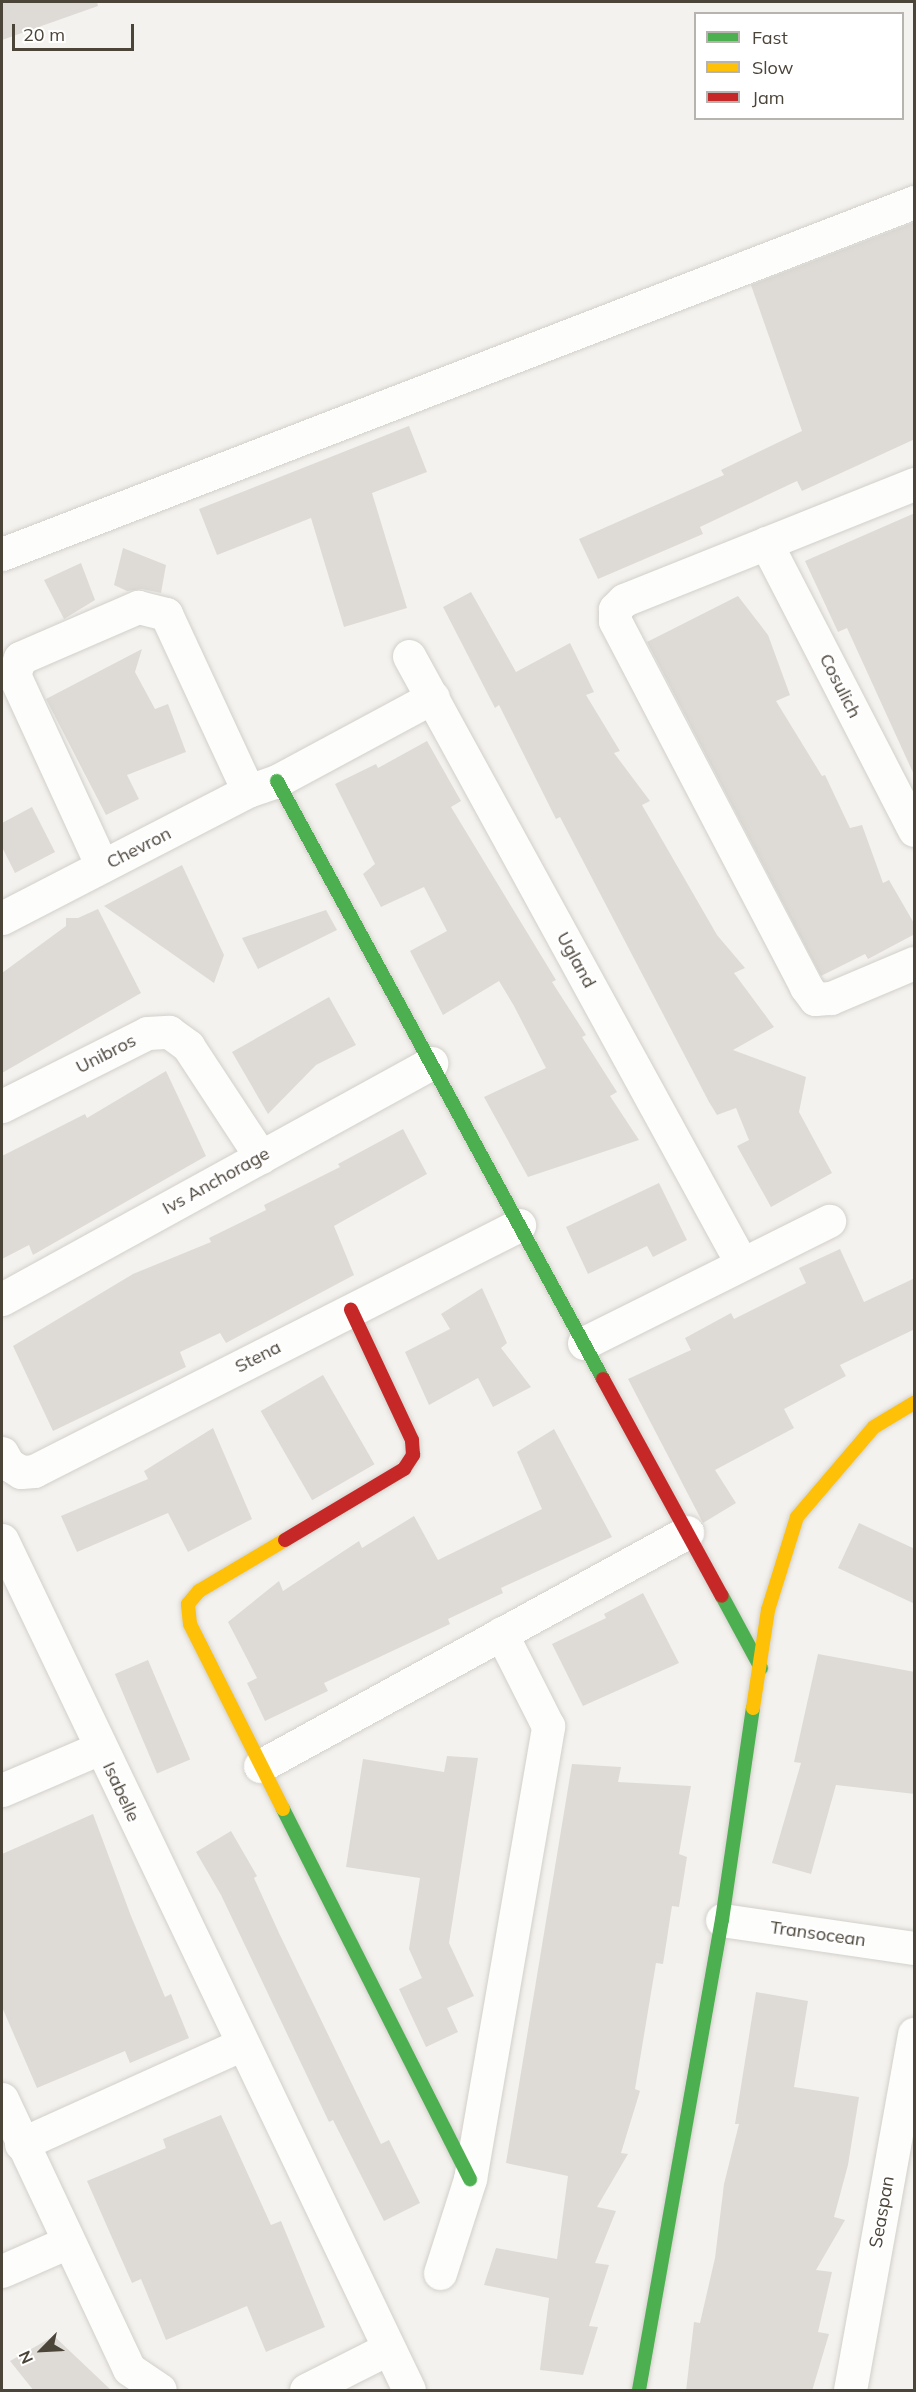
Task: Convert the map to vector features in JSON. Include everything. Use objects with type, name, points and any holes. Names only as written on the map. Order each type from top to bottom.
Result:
[{"type":"street","points":[[2,555],[915,202]]},
{"type":"street","points":[[915,484],[624,600],[615,609],[615,621],[806,987],[815,999],[831,998],[915,963]]},
{"type":"street","name":"Cosulich","points":[[766,543],[915,830]]},
{"type":"street","points":[[102,866],[14,675],[20,658],[138,607],[166,614],[263,786],[431,1063],[761,1668]]},
{"type":"street","name":"Ugland","points":[[409,656],[742,1264]]},
{"type":"street","name":"Chevron","points":[[2,918],[433,697]]},
{"type":"street","name":"Unibros","points":[[2,1106],[147,1033],[169,1032],[188,1046],[261,1157]]},
{"type":"street","name":"Ivs Anchorage","points":[[2,1299],[431,1063]]},
{"type":"street","points":[[584,1343],[829,1221]]},
{"type":"street","name":"Stena","points":[[2,1453],[9,1464],[21,1472],[34,1471],[519,1225]]},
{"type":"street","points":[[351,1310],[412,1440],[413,1455],[404,1469],[200,1591],[188,1604],[190,1624],[470,2179]]},
{"type":"street","points":[[639,2391],[722,1920],[768,1610],[796,1517],[874,1427],[915,1404]]},
{"type":"street","points":[[260,1766],[687,1532]]},
{"type":"street","name":"Isabelle","points":[[2,1540],[240,2045],[409,2391]]},
{"type":"street","points":[[440,2273],[470,2179],[548,1726],[501,1633]]},
{"type":"street","points":[[2,1790],[100,1748]]},
{"type":"street","name":"Transocean","points":[[722,1920],[915,1948]]},
{"type":"street","name":"Seaspan","points":[[850,2391],[902,2167],[915,2034]]},
{"type":"street","points":[[21,2144],[240,2045]]},
{"type":"street","points":[[2,2099],[66,2243],[129,2369],[160,2391]]},
{"type":"street","points":[[2,2271],[66,2243]]},
{"type":"street","points":[[306,2391],[387,2349]]},
{"type":"building","points":[[2,2],[97,2],[98,6],[2,40]]},
{"type":"building","points":[[915,222],[915,439],[802,491],[797,481],[700,527],[703,534],[598,579],[579,539],[724,475],[721,470],[802,431],[751,285]]},
{"type":"building","points":[[409,426],[427,472],[372,493],[407,608],[344,627],[311,518],[217,555],[199,509]]},
{"type":"building","points":[[915,513],[915,777],[847,628],[838,632],[805,561]]},
{"type":"building","points":[[123,548],[166,565],[161,593],[142,589],[127,591],[114,585]]},
{"type":"building","points":[[81,563],[95,600],[64,619],[44,580]]},
{"type":"building","points":[[471,592],[516,672],[570,643],[594,692],[586,695],[620,751],[614,753],[650,801],[642,805],[717,935],[745,968],[734,973],[774,1027],[733,1050],[806,1077],[799,1112],[832,1173],[771,1207],[737,1146],[749,1140],[736,1108],[717,1115],[709,1102],[560,817],[556,819],[499,705],[495,708],[443,607]]},
{"type":"building","points":[[738,596],[768,635],[790,695],[776,701],[822,776],[825,775],[850,828],[862,825],[883,883],[889,880],[915,925],[915,934],[868,959],[865,954],[821,976],[647,642]]},
{"type":"building","points":[[142,649],[135,672],[155,709],[168,704],[186,752],[127,775],[139,799],[106,815],[46,699]]},
{"type":"building","points":[[427,741],[461,801],[451,807],[556,980],[552,982],[586,1035],[582,1037],[617,1092],[610,1096],[639,1140],[528,1177],[484,1097],[546,1068],[514,1006],[499,981],[443,1015],[410,951],[447,931],[424,887],[381,907],[363,874],[375,864],[335,784],[376,764],[378,768]]},
{"type":"building","points":[[32,807],[55,852],[15,873],[2,847],[2,823]]},
{"type":"building","points":[[182,865],[224,955],[214,983],[104,906]]},
{"type":"building","points":[[98,909],[141,993],[2,1073],[2,973],[66,926],[66,918],[78,918]]},
{"type":"building","points":[[326,910],[337,930],[258,969],[242,938]]},
{"type":"building","points":[[329,997],[356,1045],[316,1065],[268,1114],[232,1052]]},
{"type":"building","points":[[166,1071],[206,1156],[33,1255],[29,1245],[2,1259],[2,1156],[85,1114],[87,1118]]},
{"type":"building","points":[[403,1129],[427,1174],[334,1226],[354,1275],[226,1343],[220,1333],[180,1352],[186,1367],[53,1431],[13,1346],[133,1274],[211,1242],[209,1238],[266,1210],[264,1205],[340,1167],[338,1164]]},
{"type":"building","points":[[659,1183],[687,1240],[653,1257],[647,1246],[588,1274],[566,1227]]},
{"type":"building","points":[[840,1249],[864,1302],[915,1278],[915,1329],[840,1365],[846,1376],[784,1409],[794,1428],[715,1470],[736,1503],[703,1523],[628,1379],[691,1350],[685,1338],[731,1313],[734,1319],[806,1283],[799,1268]]},
{"type":"building","points":[[482,1288],[507,1343],[501,1348],[531,1387],[493,1407],[478,1378],[429,1405],[405,1352],[450,1329],[441,1314]]},
{"type":"building","points":[[323,1375],[374,1464],[312,1500],[261,1411]]},
{"type":"building","points":[[213,1428],[252,1519],[188,1552],[168,1513],[77,1552],[61,1516],[148,1479],[144,1471]]},
{"type":"building","points":[[554,1429],[612,1537],[501,1588],[503,1593],[448,1619],[450,1624],[324,1683],[328,1691],[265,1721],[247,1683],[257,1678],[228,1622],[279,1581],[283,1591],[359,1541],[362,1548],[414,1516],[438,1560],[542,1509],[517,1452]]},
{"type":"building","points":[[859,1523],[915,1549],[915,1604],[838,1568]]},
{"type":"building","points":[[643,1593],[679,1663],[583,1706],[552,1644],[606,1618],[604,1614]]},
{"type":"building","points":[[818,1654],[915,1672],[915,1794],[836,1785],[811,1874],[772,1863],[801,1763],[794,1762]]},
{"type":"building","points":[[148,1660],[190,1759],[157,1773],[115,1674]]},
{"type":"building","points":[[447,1756],[478,1758],[449,1943],[474,1996],[447,2008],[458,2032],[426,2047],[399,1989],[422,1978],[409,1949],[420,1878],[346,1867],[363,1759],[444,1772]]},
{"type":"building","points":[[572,1764],[621,1767],[618,1782],[691,1786],[679,1854],[687,1857],[679,1907],[672,1906],[663,1964],[656,1963],[635,2089],[640,2091],[621,2153],[628,2154],[597,2207],[616,2211],[595,2263],[609,2265],[589,2326],[598,2327],[583,2375],[540,2370],[549,2298],[484,2285],[496,2248],[557,2259],[568,2176],[506,2163]]},
{"type":"building","points":[[93,1814],[131,1916],[165,1997],[171,1994],[189,2038],[130,2063],[125,2051],[37,2088],[2,2007],[2,1854]]},
{"type":"building","points":[[231,1831],[257,1876],[254,1878],[279,1933],[381,2144],[389,2140],[420,2203],[384,2221],[333,2120],[329,2122],[221,1895],[196,1852]]},
{"type":"building","points":[[756,1992],[808,2001],[794,2087],[859,2097],[848,2165],[834,2217],[845,2220],[816,2270],[832,2272],[818,2332],[829,2334],[812,2391],[686,2391],[694,2322],[700,2323],[715,2258],[724,2184],[739,2124],[735,2124]]},
{"type":"building","points":[[221,2115],[271,2225],[281,2221],[325,2327],[266,2352],[247,2306],[166,2340],[141,2279],[132,2283],[87,2181],[166,2148],[163,2139]]},
{"type":"building","points":[[54,2336],[112,2391],[34,2391],[10,2361]]},
{"type":"traffic: fast","points":[[277,781],[603,1379]]},
{"type":"traffic: fast","points":[[722,1596],[761,1668]]},
{"type":"traffic: fast","points":[[639,2390],[722,1920],[753,1708]]},
{"type":"traffic: fast","points":[[283,1809],[470,2179]]},
{"type":"traffic: slow","points":[[753,1708],[768,1610],[797,1517],[874,1427],[914,1403]]},
{"type":"traffic: slow","points":[[283,1809],[190,1624],[188,1604],[199,1591],[285,1540]]},
{"type":"traffic: jam","points":[[285,1540],[404,1469],[413,1455],[412,1440],[351,1310]]},
{"type":"traffic: jam","points":[[603,1379],[722,1596]]}]
